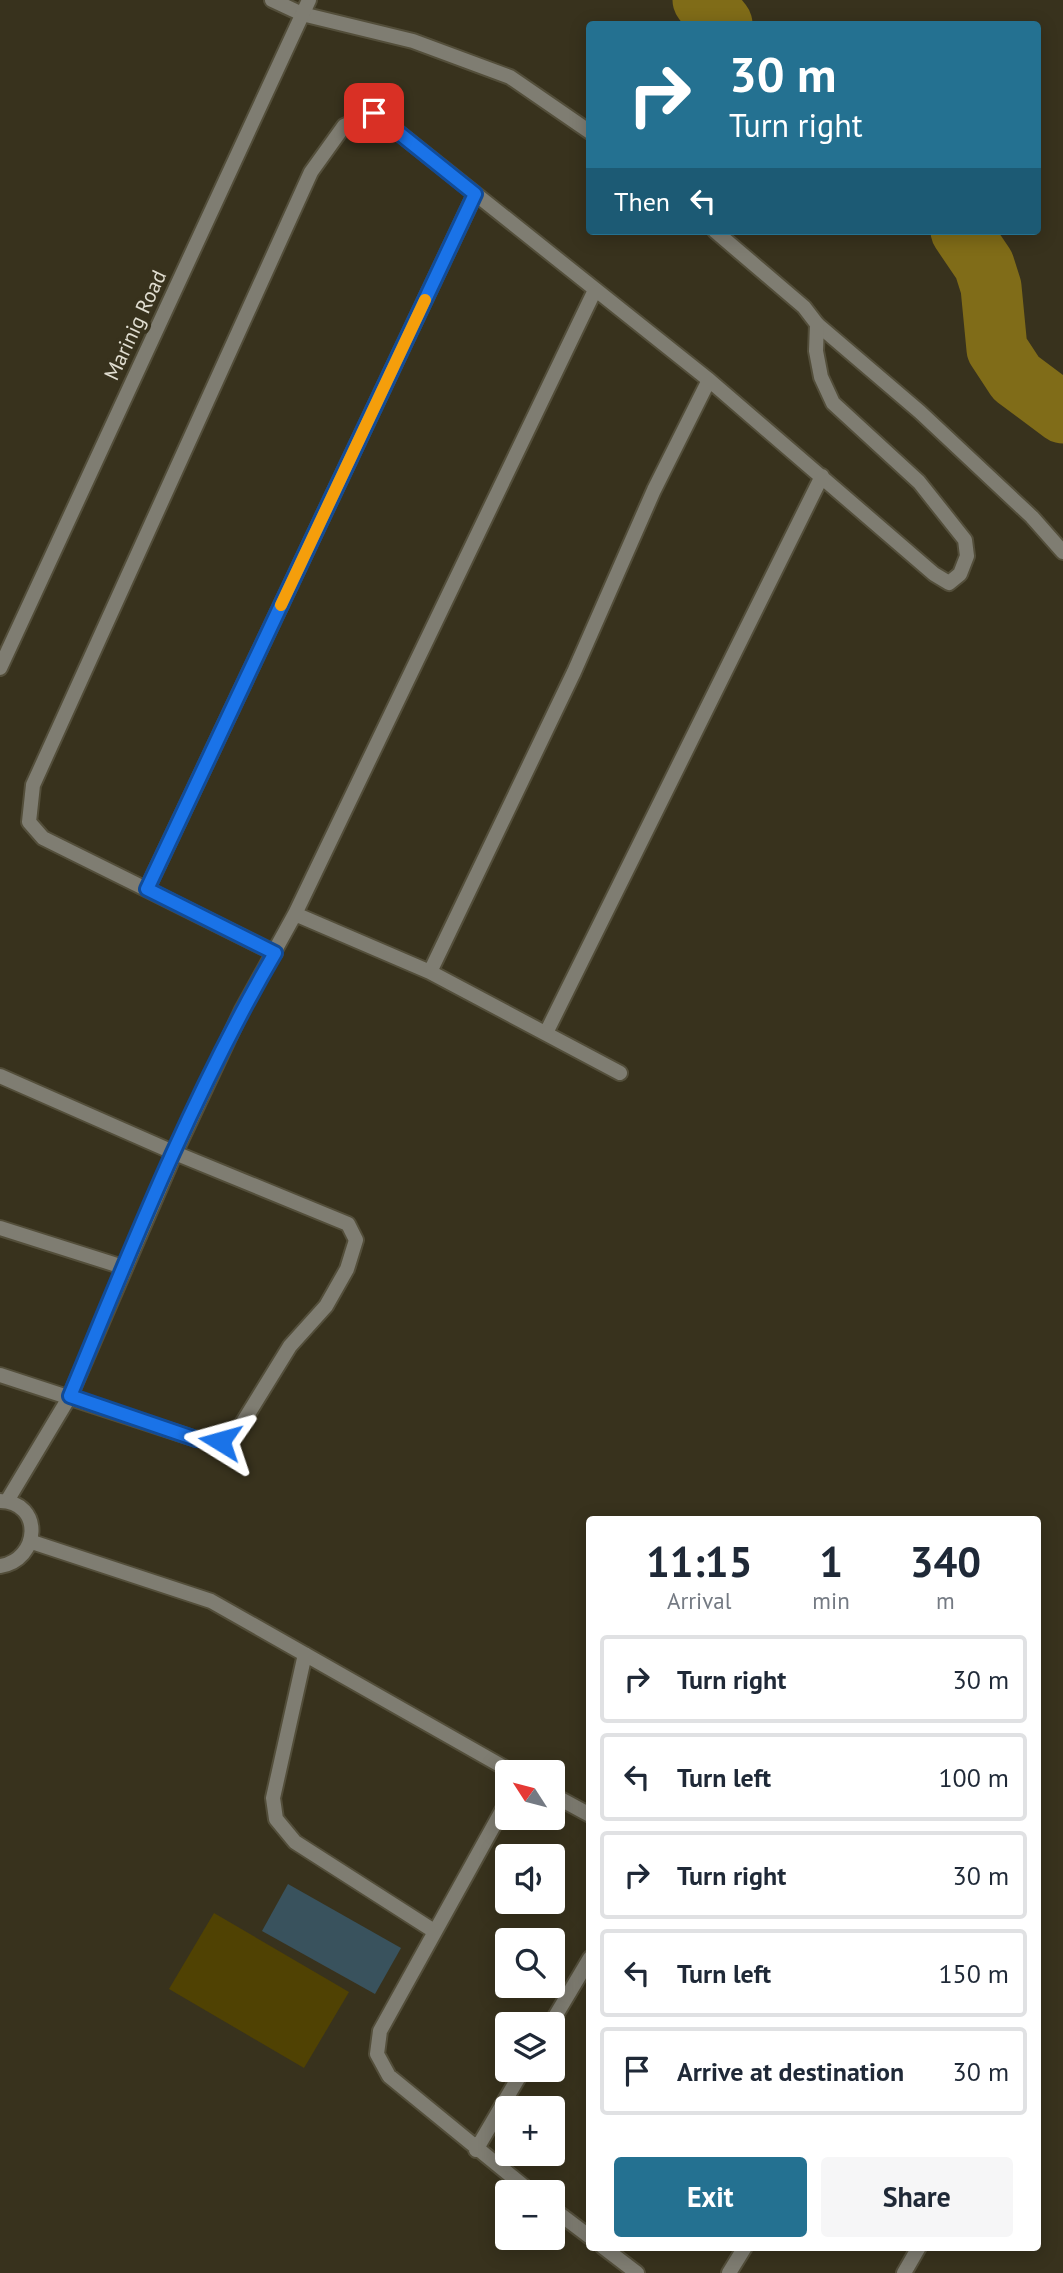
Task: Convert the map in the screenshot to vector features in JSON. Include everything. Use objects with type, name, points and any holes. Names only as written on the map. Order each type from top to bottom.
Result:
[{"type":"street","points":[[272,0],[302,14],[413,41],[510,77],[586,129]]},
{"type":"street","name":"Marinig Road","points":[[0,668],[309,0]]},
{"type":"street","points":[[275,953],[43,838],[29,822],[33,785],[312,172],[344,126],[374,113],[709,380],[934,574],[949,583],[960,574],[967,556],[965,540],[919,482],[832,402],[821,377],[816,351],[817,324]]},
{"type":"street","points":[[147,889],[475,194]]},
{"type":"street","points":[[720,235],[804,307],[817,324],[920,412],[1063,551]]},
{"type":"street","points":[[0,1566],[19,1560],[32,1542],[33,1532],[26,1512],[4,1501],[70,1396],[123,1267],[242,1010],[295,914],[595,290]]},
{"type":"street","points":[[430,972],[574,672],[654,490],[709,380]]},
{"type":"street","points":[[546,1033],[822,476]]},
{"type":"street","points":[[295,914],[430,972],[620,1073]]},
{"type":"street","points":[[0,1076],[175,1153],[348,1224],[356,1240],[347,1269],[326,1306],[290,1346],[237,1432],[220,1441],[196,1439],[0,1375]]},
{"type":"street","points":[[0,1228],[123,1267]]},
{"type":"street","points":[[32,1542],[211,1601],[495,1762]]},
{"type":"street","points":[[305,1654],[273,1798],[276,1819],[295,1842],[434,1931]]},
{"type":"street","points":[[565,1801],[586,1813]]},
{"type":"street","points":[[495,1823],[380,2031],[377,2054],[389,2076],[515,2180]]},
{"type":"street","points":[[558,2012],[586,1965]]},
{"type":"street","points":[[476,2150],[516,2082]]},
{"type":"street","points":[[565,2218],[586,2234]]},
{"type":"street","points":[[608,2251],[637,2273]]},
{"type":"street","points":[[729,2273],[743,2251]]},
{"type":"street","points":[[904,2273],[917,2251]]},
{"type":"shaded area","points":[[214,1913],[349,1992],[304,2068],[169,1989]]},
{"type":"building","points":[[288,1884],[401,1948],[375,1994],[262,1931]]},
{"type":"waterway","points":[[703,0],[720,21]]},
{"type":"waterway","points":[[964,235],[984,265],[991,287],[997,349],[1016,378],[1063,413]]},
{"type":"slow traffic","points":[[281,605],[425,300]]},
{"type":"route","points":[[220,1441],[196,1439],[70,1396],[123,1267],[214,1069],[242,1010],[275,953],[147,889],[475,194],[374,113]]}]
